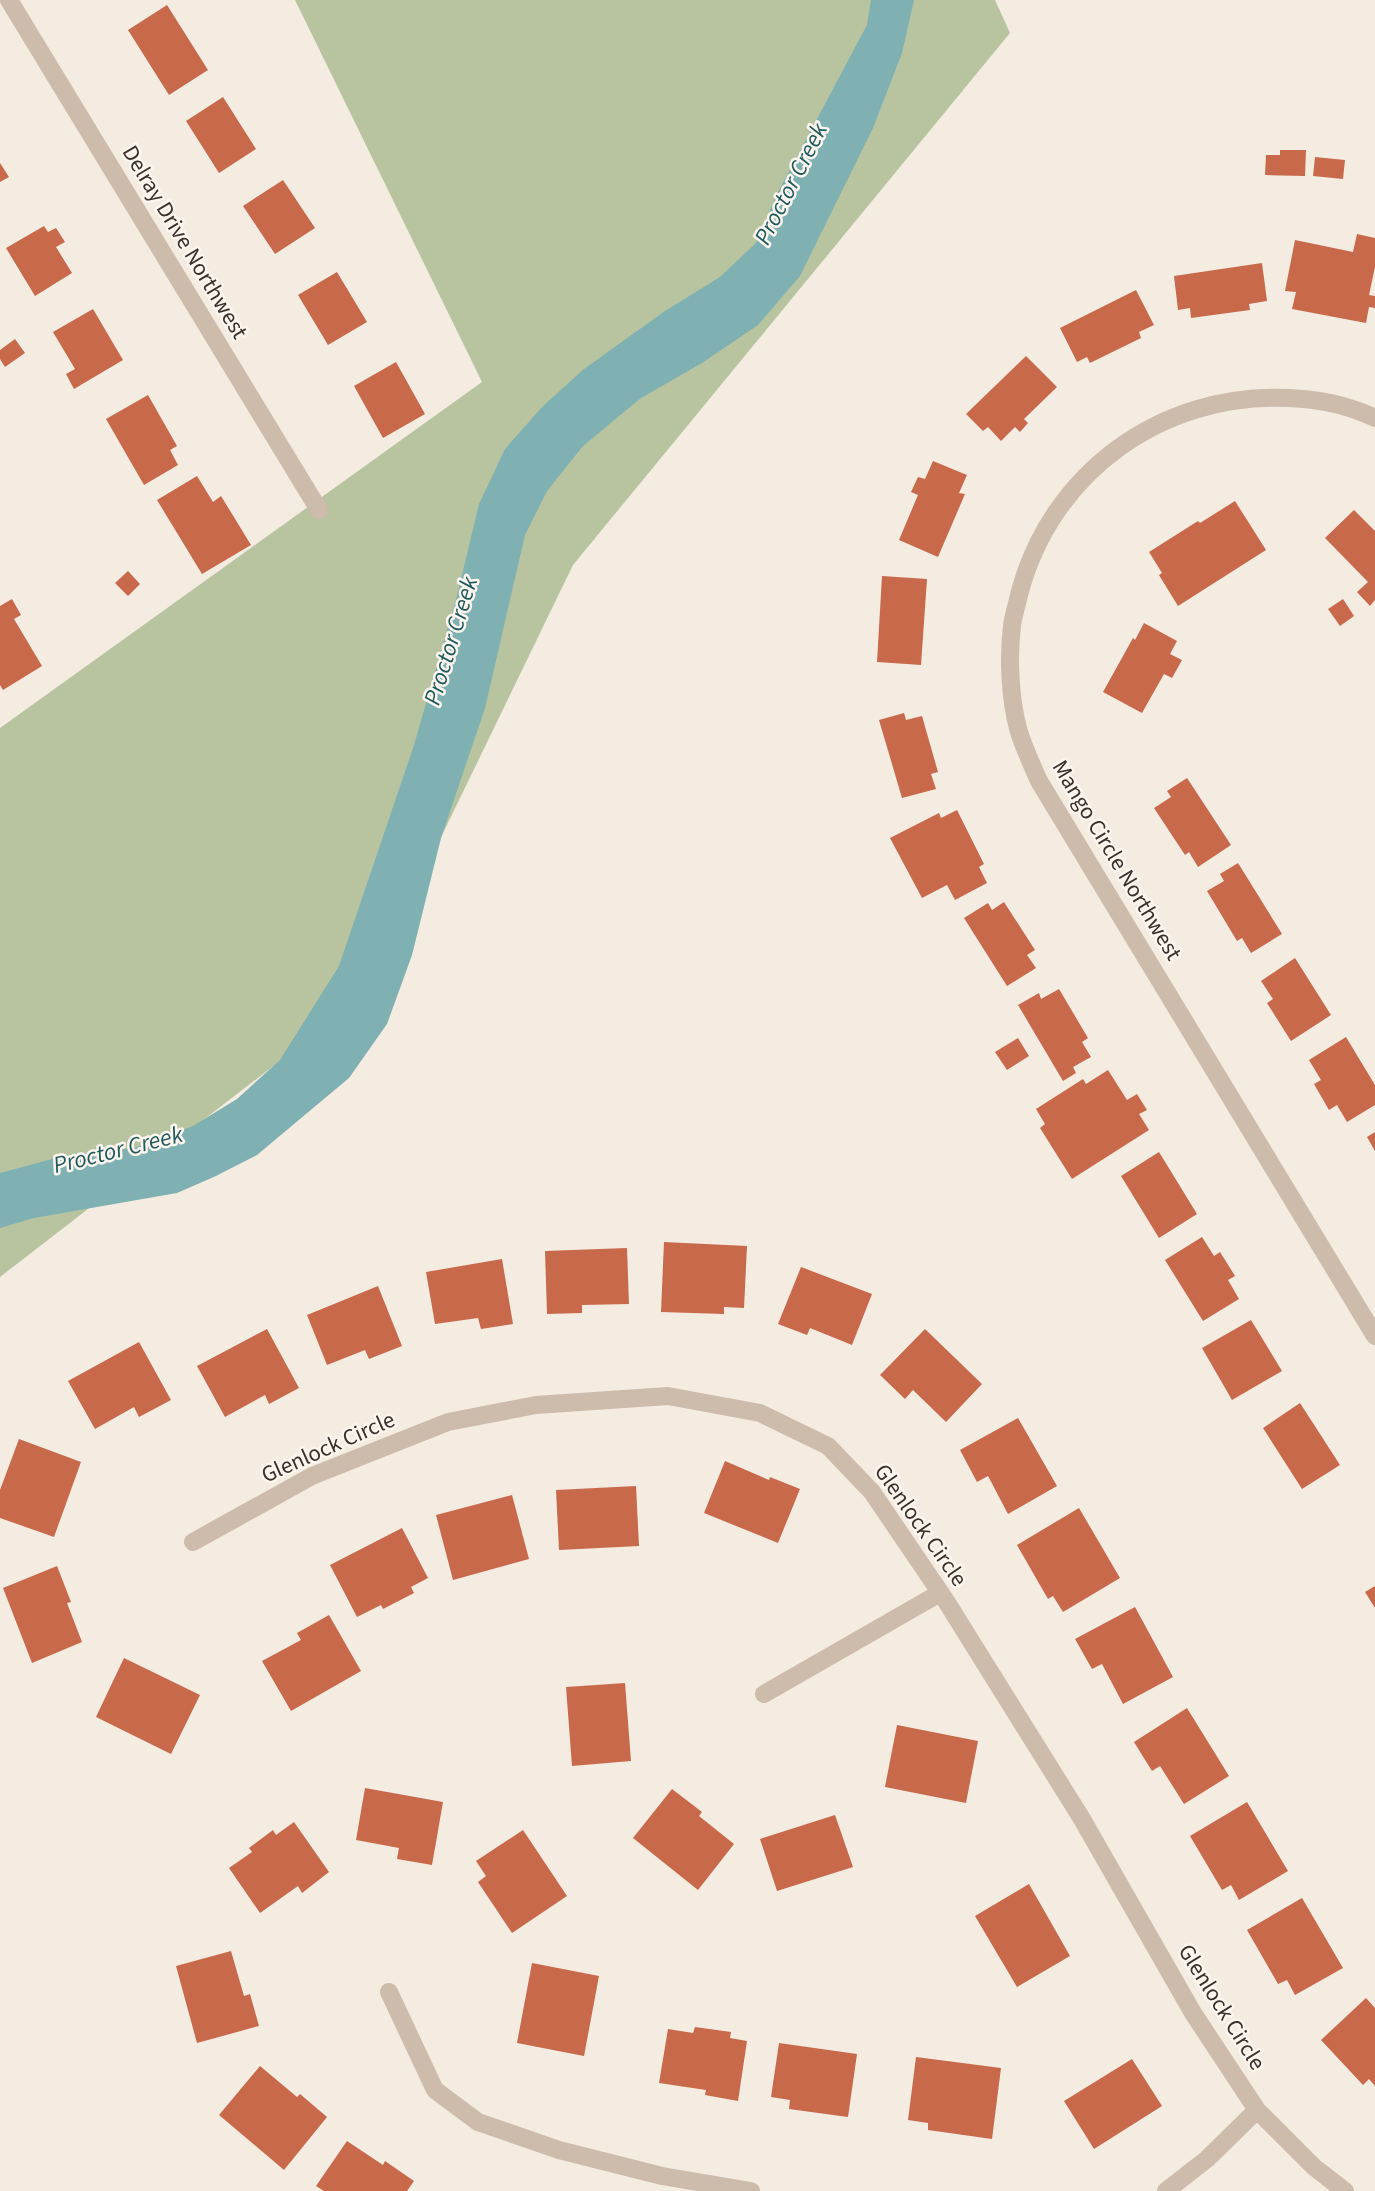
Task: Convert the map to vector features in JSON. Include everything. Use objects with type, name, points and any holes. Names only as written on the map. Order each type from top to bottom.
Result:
[{"type":"street","name":"Delray Drive Northwest","points":[[9,0],[319,510]]},
{"type":"street","name":"Mango Circle Northwest","points":[[1375,418],[1360,411],[1311,399],[1261,396],[1211,404],[1159,422],[1116,448],[1079,482],[1048,522],[1026,568],[1012,625],[1010,676],[1019,730],[1039,781],[1375,1336]]},
{"type":"street","name":"Glenlock Circle","points":[[193,1542],[312,1476],[448,1422],[536,1405],[668,1396],[760,1412],[828,1446],[872,1492],[940,1593],[1082,1819],[1193,2013],[1257,2110],[1314,2167],[1345,2191]]},
{"type":"street","points":[[764,1694],[940,1593]]},
{"type":"street","points":[[389,1992],[435,2090],[478,2122],[572,2153],[662,2176],[751,2191]]},
{"type":"street","points":[[1166,2191],[1207,2159],[1257,2110]]},
{"type":"green space","points":[[295,0],[995,0],[1010,33],[573,565],[364,996],[0,1277],[0,728],[482,382]]},
{"type":"water","name":"Proctor Creek","points":[[871,0],[914,0],[902,53],[873,128],[800,276],[758,325],[702,363],[641,398],[583,446],[547,491],[525,535],[485,708],[441,838],[412,955],[387,1024],[349,1078],[257,1155],[177,1193],[34,1218],[0,1228],[0,1173],[67,1155],[134,1148],[193,1126],[237,1099],[280,1060],[339,966],[414,745],[457,596],[479,504],[505,449],[543,406],[584,369],[665,311],[720,277],[756,243],[776,196],[867,25]]},
{"type":"building","points":[[167,5],[208,70],[169,95],[128,30]]},
{"type":"building","points":[[223,97],[256,149],[219,173],[186,121]]},
{"type":"building","points":[[1280,150],[1306,150],[1305,176],[1265,175],[1266,155],[1280,155]]},
{"type":"building","points":[[1315,157],[1345,160],[1343,179],[1313,176]]},
{"type":"building","points":[[0,163],[9,177],[0,182]]},
{"type":"building","points":[[283,180],[315,228],[275,254],[243,206]]},
{"type":"building","points":[[44,226],[48,232],[56,228],[65,242],[56,247],[72,273],[35,296],[6,248]]},
{"type":"building","points":[[1357,234],[1375,238],[1375,267],[1369,295],[1375,296],[1375,308],[1369,307],[1366,323],[1292,309],[1296,292],[1285,291],[1295,240],[1353,252]]},
{"type":"building","points":[[1262,263],[1267,301],[1249,304],[1250,310],[1191,318],[1190,308],[1178,310],[1174,276]]},
{"type":"building","points":[[337,272],[367,322],[328,345],[298,295]]},
{"type":"building","points":[[1136,290],[1154,325],[1139,332],[1141,338],[1090,363],[1087,357],[1077,362],[1060,328]]},
{"type":"building","points":[[93,309],[123,360],[74,389],[66,374],[75,369],[53,332]]},
{"type":"building","points":[[15,339],[25,353],[5,367],[0,359],[0,350]]},
{"type":"building","points":[[1026,356],[1057,387],[1024,419],[1028,423],[1020,432],[1015,427],[1001,441],[988,427],[983,431],[966,414]]},
{"type":"building","points":[[396,362],[425,414],[383,438],[354,386]]},
{"type":"building","points":[[148,395],[177,446],[170,450],[178,465],[144,485],[106,419]]},
{"type":"building","points":[[933,461],[967,475],[959,493],[965,494],[938,557],[899,540],[918,495],[911,492],[918,477],[925,479]]},
{"type":"building","points":[[197,476],[213,502],[221,496],[251,545],[202,574],[157,500]]},
{"type":"building","points":[[1235,501],[1266,550],[1178,606],[1149,552]]},
{"type":"building","points":[[1354,510],[1375,531],[1375,600],[1370,606],[1357,592],[1368,582],[1325,538]]},
{"type":"building","points":[[128,571],[140,584],[128,596],[115,583]]},
{"type":"building","points":[[882,576],[927,579],[921,665],[877,662]]},
{"type":"building","points":[[12,599],[21,615],[14,619],[42,666],[3,690],[0,685],[0,606]]},
{"type":"building","points":[[1343,599],[1354,616],[1340,626],[1328,609]]},
{"type":"building","points":[[1144,623],[1177,641],[1170,654],[1182,660],[1172,678],[1164,674],[1142,713],[1103,692]]},
{"type":"building","points":[[904,713],[906,720],[922,716],[938,772],[931,774],[936,789],[902,798],[879,720]]},
{"type":"building","points":[[1187,778],[1231,845],[1198,867],[1189,852],[1185,855],[1154,808],[1171,797],[1167,791]]},
{"type":"building","points":[[957,810],[984,864],[979,867],[987,883],[955,900],[947,885],[922,898],[890,838],[939,813],[941,818]]},
{"type":"building","points":[[1238,863],[1282,934],[1251,953],[1242,938],[1237,941],[1207,891],[1224,881],[1220,874]]},
{"type":"building","points":[[1004,902],[1035,950],[1027,955],[1036,968],[1007,986],[964,918],[988,903],[992,910]]},
{"type":"building","points":[[1295,958],[1331,1015],[1291,1041],[1267,1003],[1273,999],[1261,981]]},
{"type":"building","points":[[1059,989],[1088,1038],[1082,1042],[1091,1057],[1073,1067],[1076,1073],[1063,1081],[1018,1005],[1039,993],[1041,999]]},
{"type":"building","points":[[1346,1037],[1375,1085],[1375,1105],[1347,1122],[1337,1105],[1329,1110],[1314,1084],[1321,1080],[1309,1060]]},
{"type":"building","points":[[1018,1038],[1029,1056],[1007,1070],[995,1052]]},
{"type":"building","points":[[1108,1070],[1127,1100],[1137,1094],[1147,1110],[1139,1114],[1149,1130],[1072,1179],[1040,1128],[1045,1124],[1036,1109],[1083,1079],[1086,1084]]},
{"type":"building","points":[[1375,1132],[1375,1151],[1367,1137]]},
{"type":"building","points":[[1159,1152],[1197,1214],[1159,1238],[1121,1176]]},
{"type":"building","points":[[1202,1237],[1214,1256],[1220,1252],[1235,1276],[1228,1280],[1239,1299],[1203,1321],[1165,1260]]},
{"type":"building","points":[[664,1242],[747,1246],[744,1308],[724,1307],[724,1314],[661,1312]]},
{"type":"building","points":[[627,1248],[629,1304],[582,1305],[582,1313],[547,1314],[545,1251]]},
{"type":"building","points":[[502,1259],[513,1324],[481,1329],[478,1318],[435,1324],[426,1272]]},
{"type":"building","points":[[801,1267],[872,1294],[852,1345],[810,1328],[807,1335],[778,1324]]},
{"type":"building","points":[[378,1286],[402,1346],[369,1359],[365,1350],[327,1365],[307,1315]]},
{"type":"building","points":[[1251,1320],[1282,1371],[1232,1400],[1202,1348]]},
{"type":"building","points":[[267,1329],[299,1388],[269,1404],[265,1395],[225,1417],[197,1366]]},
{"type":"building","points":[[925,1329],[982,1384],[946,1422],[913,1390],[905,1399],[880,1375]]},
{"type":"building","points":[[139,1342],[171,1400],[139,1417],[134,1407],[95,1429],[68,1381]]},
{"type":"building","points":[[1300,1403],[1340,1465],[1302,1489],[1263,1428]]},
{"type":"building","points":[[1018,1418],[1057,1486],[1008,1514],[988,1476],[977,1482],[960,1450]]},
{"type":"building","points":[[19,1439],[81,1462],[54,1537],[0,1518],[0,1490]]},
{"type":"building","points":[[725,1461],[769,1480],[770,1477],[800,1489],[778,1543],[704,1513]]},
{"type":"building","points":[[636,1486],[639,1546],[559,1550],[556,1490]]},
{"type":"building","points":[[512,1495],[529,1559],[453,1580],[436,1515]]},
{"type":"building","points":[[1079,1508],[1120,1578],[1063,1612],[1053,1596],[1048,1599],[1017,1545]]},
{"type":"building","points":[[402,1528],[428,1578],[411,1587],[414,1593],[383,1609],[381,1605],[357,1617],[330,1565]]},
{"type":"building","points":[[57,1566],[82,1642],[32,1663],[3,1588]]},
{"type":"building","points":[[1375,1586],[1375,1608],[1365,1592]]},
{"type":"building","points":[[1135,1607],[1173,1677],[1123,1704],[1102,1664],[1092,1669],[1075,1639]]},
{"type":"building","points":[[329,1615],[361,1671],[291,1711],[262,1661],[301,1640],[297,1633]]},
{"type":"building","points":[[124,1658],[200,1695],[171,1754],[96,1717]]},
{"type":"building","points":[[625,1683],[631,1761],[572,1766],[566,1687]]},
{"type":"building","points":[[1187,1708],[1229,1776],[1184,1804],[1160,1766],[1152,1771],[1134,1742]]},
{"type":"building","points":[[897,1725],[978,1741],[966,1803],[885,1787]]},
{"type":"building","points":[[365,1788],[443,1802],[432,1865],[397,1859],[399,1848],[356,1840]]},
{"type":"building","points":[[672,1789],[702,1812],[699,1816],[734,1844],[698,1890],[633,1838]]},
{"type":"building","points":[[1247,1802],[1288,1871],[1239,1900],[1231,1885],[1222,1890],[1190,1836]]},
{"type":"building","points":[[835,1815],[853,1867],[777,1891],[760,1839]]},
{"type":"building","points":[[294,1822],[329,1872],[302,1893],[298,1886],[260,1913],[229,1868],[252,1852],[249,1848],[273,1830],[276,1835]]},
{"type":"building","points":[[523,1830],[567,1896],[512,1933],[478,1882],[486,1876],[476,1861]]},
{"type":"building","points":[[1029,1884],[1070,1956],[1017,1987],[975,1916]]},
{"type":"building","points":[[1302,1898],[1343,1968],[1295,1995],[1287,1980],[1278,1984],[1247,1930]]},
{"type":"building","points":[[231,1951],[244,1996],[250,1994],[259,2026],[197,2043],[176,1966]]},
{"type":"building","points":[[532,1963],[599,1976],[584,2056],[517,2043]]},
{"type":"building","points":[[1366,1998],[1375,2008],[1375,2086],[1369,2079],[1363,2085],[1321,2040]]},
{"type":"building","points":[[695,2027],[731,2032],[730,2038],[747,2041],[738,2101],[705,2095],[706,2090],[659,2083],[668,2029],[693,2033]]},
{"type":"building","points":[[779,2043],[857,2054],[848,2117],[789,2109],[790,2100],[771,2097]]},
{"type":"building","points":[[916,2057],[1001,2068],[992,2139],[928,2130],[928,2123],[908,2120]]},
{"type":"building","points":[[1132,2059],[1162,2106],[1094,2149],[1064,2101]]},
{"type":"building","points":[[260,2066],[297,2097],[300,2094],[327,2117],[284,2170],[219,2115]]},
{"type":"building","points":[[347,2141],[383,2165],[385,2161],[414,2181],[407,2191],[324,2191],[316,2186]]}]
